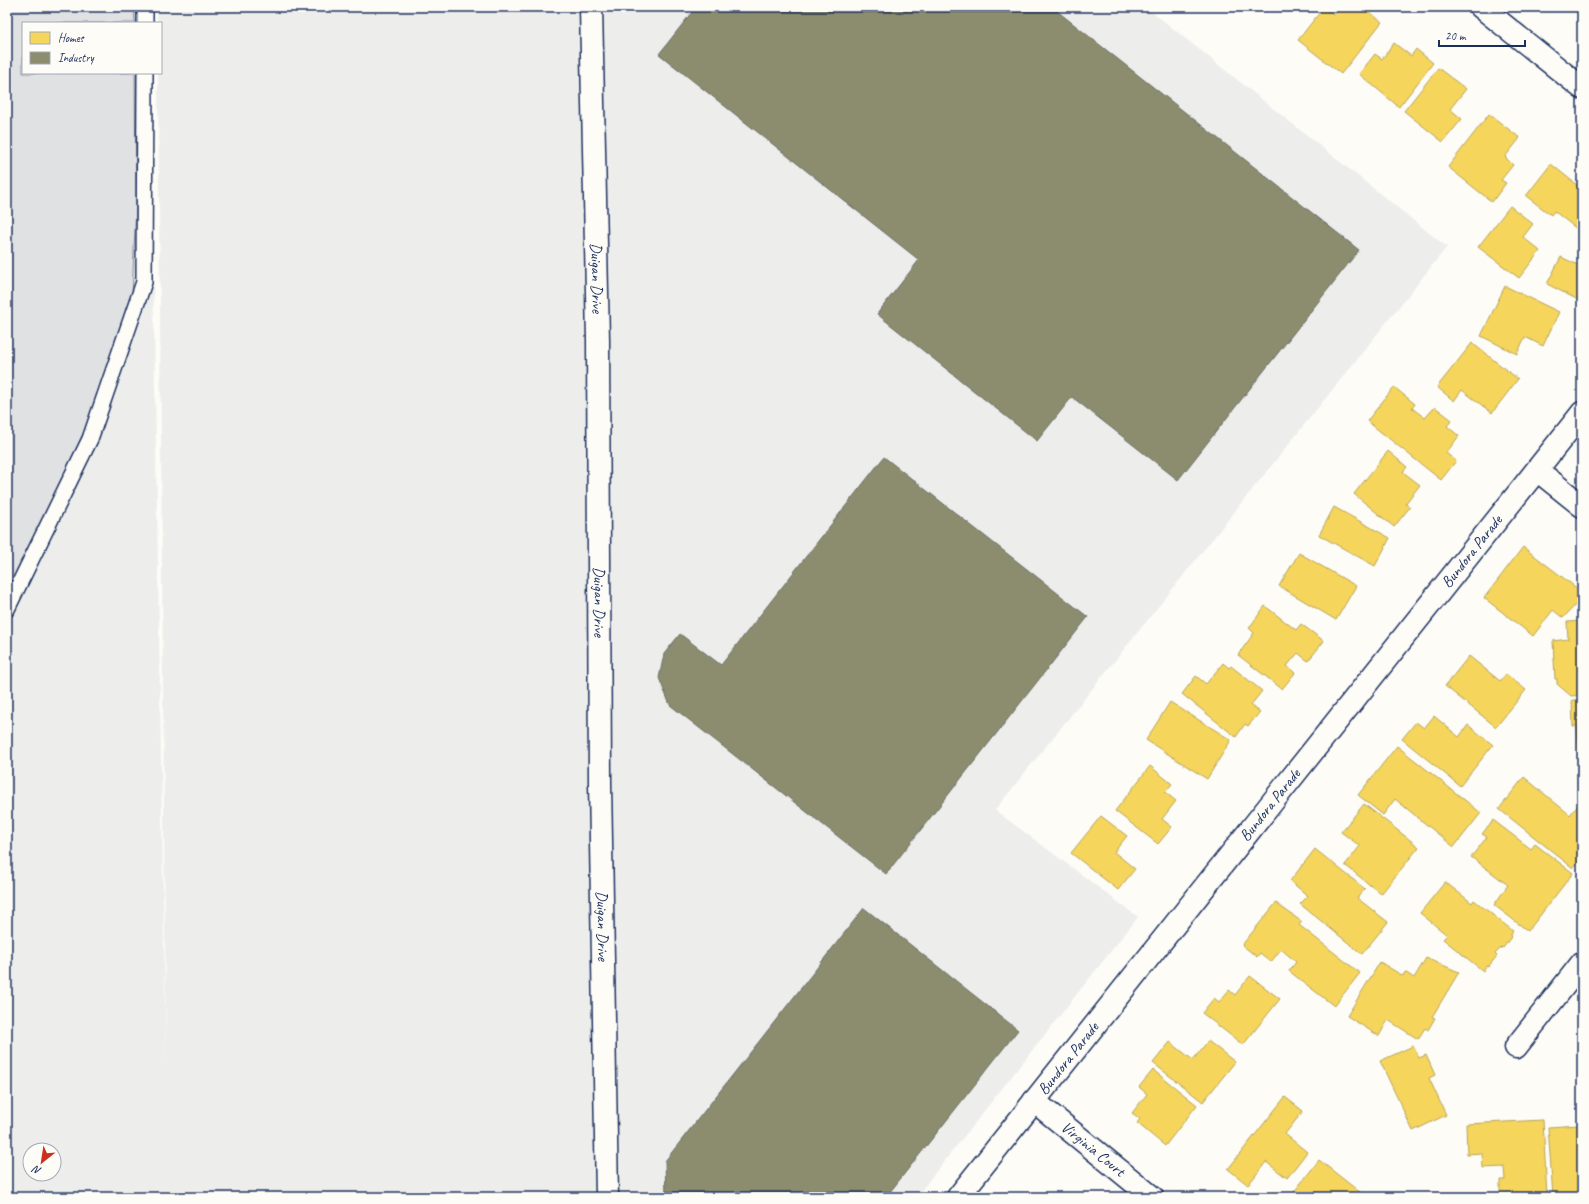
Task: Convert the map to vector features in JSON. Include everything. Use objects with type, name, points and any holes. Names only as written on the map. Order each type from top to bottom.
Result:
[{"type":"main road","name":"Duigan Drive","points":[[591,7],[598,332],[600,782],[607,1197]]},
{"type":"main road","points":[[1481,7],[1582,88]]},
{"type":"main road","name":"Bundora Parade","points":[[958,1197],[1582,413]]},
{"type":"main road","points":[[1537,470],[1582,506]]},
{"type":"main road","points":[[1516,1047],[1582,963]]},
{"type":"main road","name":"Virginia Court","points":[[1034,1101],[1152,1197]]},
{"type":"lane","points":[[145,7],[145,22]]},
{"type":"lane","points":[[7,609],[90,439],[144,282],[145,74]]},
{"type":"shaded area","points":[[7,7],[149,7],[149,22],[22,22],[22,74],[150,74],[166,1065],[158,74],[162,74],[162,22],[157,22],[157,7],[1146,7],[1447,247],[995,810],[1138,917],[916,1197],[7,1197]]},
{"type":"shaded area","points":[[7,7],[134,7],[135,22],[22,22],[22,74],[135,74],[136,205],[132,296],[92,414],[40,529],[7,595]]},
{"type":"building: Homes","points":[[1324,7],[1334,15],[1340,7],[1363,7],[1382,22],[1341,74],[1298,40]]},
{"type":"building: Homes","points":[[1394,43],[1411,56],[1416,49],[1433,63],[1399,107],[1359,74],[1375,54],[1382,59]]},
{"type":"building: Homes","points":[[1438,68],[1466,89],[1450,109],[1462,119],[1443,142],[1404,111]]},
{"type":"building: Homes","points":[[1489,114],[1520,138],[1505,157],[1513,165],[1501,180],[1506,183],[1492,202],[1448,167]]},
{"type":"building: Homes","points":[[1551,164],[1577,185],[1580,181],[1582,183],[1582,233],[1554,211],[1551,215],[1526,196]]},
{"type":"building: Homes","points":[[1510,206],[1533,224],[1523,237],[1540,251],[1519,278],[1478,247]]},
{"type":"building: Homes","points":[[1561,257],[1582,267],[1582,302],[1547,284]]},
{"type":"building: Homes","points":[[1505,286],[1559,312],[1543,346],[1525,337],[1517,354],[1481,336]]},
{"type":"building: Homes","points":[[1472,343],[1518,379],[1492,413],[1462,390],[1454,401],[1437,387]]},
{"type":"building: Homes","points":[[1394,387],[1415,404],[1412,408],[1425,418],[1435,407],[1452,420],[1447,426],[1459,436],[1446,453],[1456,461],[1441,480],[1367,421]]},
{"type":"building: Homes","points":[[1388,451],[1407,467],[1403,472],[1420,485],[1405,504],[1410,507],[1394,527],[1354,494]]},
{"type":"building: Homes","points":[[1334,507],[1390,538],[1375,566],[1319,535]]},
{"type":"building: Homes","points":[[1523,547],[1582,592],[1582,598],[1563,618],[1553,610],[1533,636],[1484,598]]},
{"type":"building: Homes","points":[[1299,553],[1356,586],[1336,620],[1279,586]]},
{"type":"building: Homes","points":[[1265,606],[1296,630],[1301,624],[1324,641],[1308,661],[1298,653],[1287,666],[1295,673],[1282,689],[1238,655],[1254,633],[1249,628]]},
{"type":"building: Homes","points":[[1582,621],[1582,695],[1571,696],[1557,684],[1557,679],[1555,679],[1553,641],[1568,639],[1567,622]]},
{"type":"building: Homes","points":[[1469,656],[1500,681],[1506,674],[1526,690],[1496,727],[1445,686]]},
{"type":"building: Homes","points":[[1223,663],[1229,668],[1231,666],[1262,691],[1251,705],[1260,712],[1248,726],[1245,724],[1236,737],[1182,694],[1196,676],[1206,684]]},
{"type":"building: Homes","points":[[1572,700],[1582,700],[1582,779],[1580,779],[1577,726],[1573,726]]},
{"type":"building: Homes","points":[[1170,702],[1231,740],[1207,779],[1146,740]]},
{"type":"building: Homes","points":[[1434,716],[1459,737],[1468,725],[1493,745],[1460,786],[1402,739],[1416,722],[1424,728]]},
{"type":"building: Homes","points":[[1397,746],[1481,813],[1454,847],[1395,799],[1383,815],[1358,795]]},
{"type":"building: Homes","points":[[1150,766],[1172,784],[1165,792],[1176,801],[1162,819],[1172,827],[1158,844],[1115,811]]},
{"type":"building: Homes","points":[[1524,777],[1570,815],[1582,799],[1582,857],[1573,868],[1499,809]]},
{"type":"building: Homes","points":[[1364,804],[1419,847],[1381,894],[1345,865],[1360,846],[1341,832]]},
{"type":"building: Homes","points":[[1101,816],[1127,836],[1114,852],[1135,869],[1118,890],[1071,853]]},
{"type":"building: Homes","points":[[1493,820],[1531,849],[1535,844],[1573,873],[1528,931],[1494,905],[1508,885],[1471,857],[1487,837],[1482,834]]},
{"type":"building: Homes","points":[[1315,849],[1365,889],[1357,898],[1388,922],[1362,954],[1300,904],[1308,896],[1290,881]]},
{"type":"building: Homes","points":[[1445,882],[1472,903],[1474,900],[1513,931],[1510,936],[1511,937],[1503,948],[1502,947],[1495,954],[1497,956],[1488,967],[1486,966],[1483,971],[1443,939],[1447,935],[1420,913]]},
{"type":"building: Homes","points":[[1276,903],[1302,922],[1299,925],[1360,973],[1334,1006],[1289,971],[1296,962],[1281,949],[1271,962],[1260,953],[1257,957],[1242,945]]},
{"type":"building: Homes","points":[[1426,958],[1459,972],[1432,1017],[1435,1018],[1428,1030],[1425,1028],[1418,1039],[1388,1020],[1379,1036],[1347,1016],[1380,962],[1403,976],[1405,972],[1414,978]]},
{"type":"building: Homes","points":[[1250,976],[1280,999],[1243,1045],[1202,1013],[1214,998],[1219,1002],[1229,990],[1235,995]]},
{"type":"building: Homes","points":[[1208,1041],[1235,1062],[1203,1102],[1153,1063],[1170,1042],[1193,1060]]},
{"type":"building: Homes","points":[[1413,1046],[1419,1058],[1426,1055],[1435,1075],[1429,1078],[1446,1115],[1413,1131],[1380,1061]]},
{"type":"building: Homes","points":[[1153,1070],[1197,1105],[1165,1146],[1137,1123],[1140,1119],[1132,1113],[1147,1094],[1139,1087]]},
{"type":"building: Homes","points":[[1285,1097],[1303,1111],[1285,1134],[1307,1152],[1287,1178],[1266,1162],[1248,1185],[1228,1169]]},
{"type":"building: Homes","points":[[1543,1120],[1547,1197],[1500,1197],[1500,1180],[1505,1180],[1504,1167],[1483,1168],[1482,1153],[1467,1154],[1466,1124]]},
{"type":"building: Homes","points":[[1579,1125],[1579,1137],[1582,1136],[1582,1197],[1553,1197],[1548,1127]]},
{"type":"building: Homes","points":[[1319,1160],[1361,1193],[1358,1197],[1290,1197]]},
{"type":"building: Industry","points":[[696,7],[1052,7],[1359,250],[1178,480],[1072,397],[1037,441],[877,314],[919,260],[659,54]]},
{"type":"building: Industry","points":[[884,457],[1088,617],[886,874],[670,705],[659,678],[664,654],[680,634],[721,665]]},
{"type":"building: Industry","points":[[864,908],[1018,1030],[886,1197],[666,1197],[665,1161]]}]
